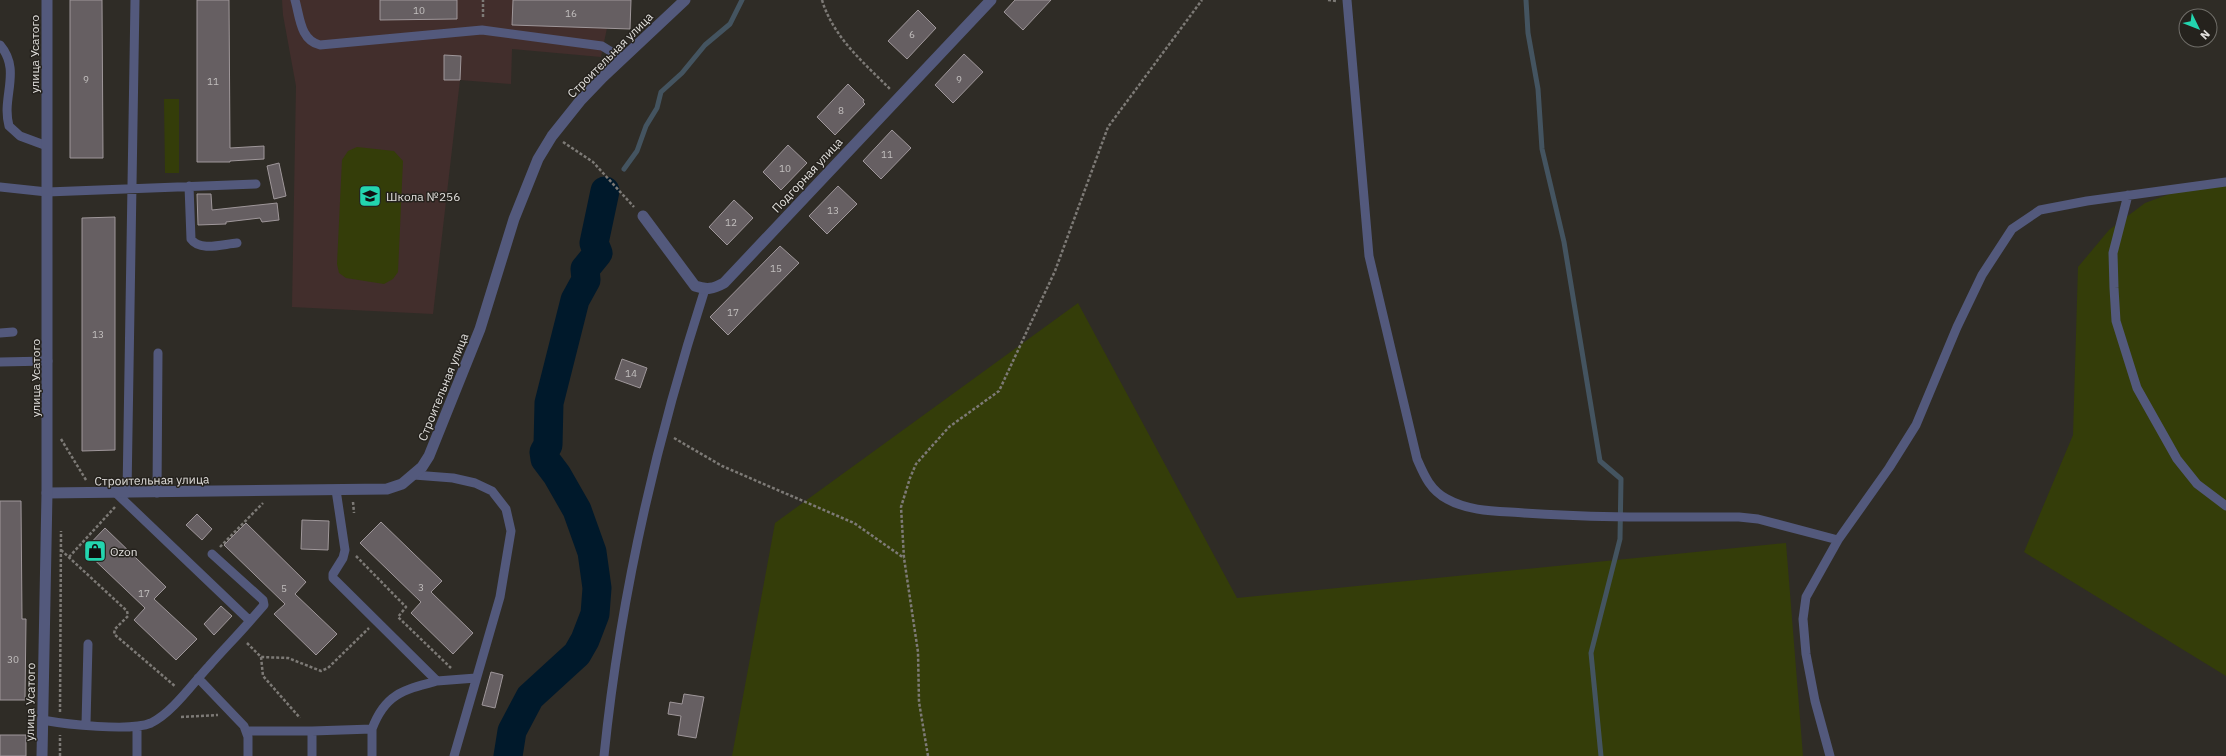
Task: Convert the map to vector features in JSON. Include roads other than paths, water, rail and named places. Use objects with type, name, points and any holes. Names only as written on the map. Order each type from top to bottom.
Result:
[{"type":"street","name":"улица Усатого","points":[[42,756],[48,361],[47,0]]},
{"type":"street","name":"Строительная улица","points":[[47,493],[96,493],[122,495],[157,493],[387,489],[402,484],[414,475],[429,456],[443,424],[480,329],[514,219],[538,160],[552,136],[580,101],[685,0]]},
{"type":"street","name":"Подгорная улица","points":[[705,289],[714,288],[724,283],[991,0]]},
{"type":"street","points":[[643,216],[694,286],[705,289]]},
{"type":"lane","points":[[135,0],[122,495],[250,621]]},
{"type":"lane","points":[[295,0],[304,34],[313,43],[320,45],[482,30],[602,46],[623,60]]},
{"type":"lane","points":[[1347,0],[1369,256],[1417,459],[1429,484],[1448,500],[1471,508],[1570,517],[1739,517],[1758,519],[1838,540]]},
{"type":"lane","points":[[0,45],[12,65],[8,97],[9,126],[20,136],[47,146]]},
{"type":"lane","points":[[1830,756],[1815,701],[1806,654],[1803,619],[1806,597],[1838,540],[1889,468],[1916,425],[1956,327],[1982,275],[2012,229],[2040,210],[2087,201],[2226,182]]},
{"type":"lane","points":[[0,187],[47,192],[256,184]]},
{"type":"lane","points":[[189,186],[191,239],[194,245],[202,247],[237,243]]},
{"type":"lane","points":[[2128,195],[2113,253],[2114,288],[2116,321],[2137,388],[2177,459],[2197,484],[2226,506]]},
{"type":"lane","points":[[604,756],[614,668],[652,476],[676,382],[705,289]]},
{"type":"lane","points":[[0,333],[13,332]]},
{"type":"lane","points":[[157,493],[158,353]]},
{"type":"lane","points":[[0,362],[48,361]]},
{"type":"lane","points":[[414,475],[453,478],[475,483],[492,491],[506,509],[511,532],[500,597],[454,756]]},
{"type":"lane","points":[[336,490],[345,550],[343,558],[333,574],[334,578],[437,681]]},
{"type":"lane","points":[[42,720],[60,723],[137,727],[150,723],[160,717],[184,694],[264,606],[263,600],[212,554]]},
{"type":"lane","points":[[86,724],[88,644]]},
{"type":"lane","points":[[198,678],[234,715],[247,731],[248,756]]},
{"type":"lane","points":[[372,756],[372,729],[378,712],[397,694],[437,681],[476,678]]},
{"type":"lane","points":[[137,727],[137,756]]},
{"type":"lane","points":[[247,731],[372,729]]},
{"type":"lane","points":[[312,731],[312,756]]},
{"type":"waterway","points":[[624,169],[637,151],[646,126],[657,108],[661,92],[682,73],[705,45],[730,24],[742,0]]},
{"type":"waterway","points":[[1526,0],[1528,33],[1538,89],[1542,149],[1564,242],[1600,461],[1621,479],[1620,539],[1591,653],[1601,756]]},
{"type":"waterway","points":[[508,756],[512,731],[530,697],[577,654],[585,640],[595,614],[597,588],[592,552],[577,510],[557,475],[545,459],[544,452],[548,445],[549,403],[575,300],[586,280],[585,269],[598,253],[594,243],[605,191]]},
{"type":"place","name":"Школа №256","points":[[370,196]]},
{"type":"place","name":"Ozon","points":[[95,551]]}]
